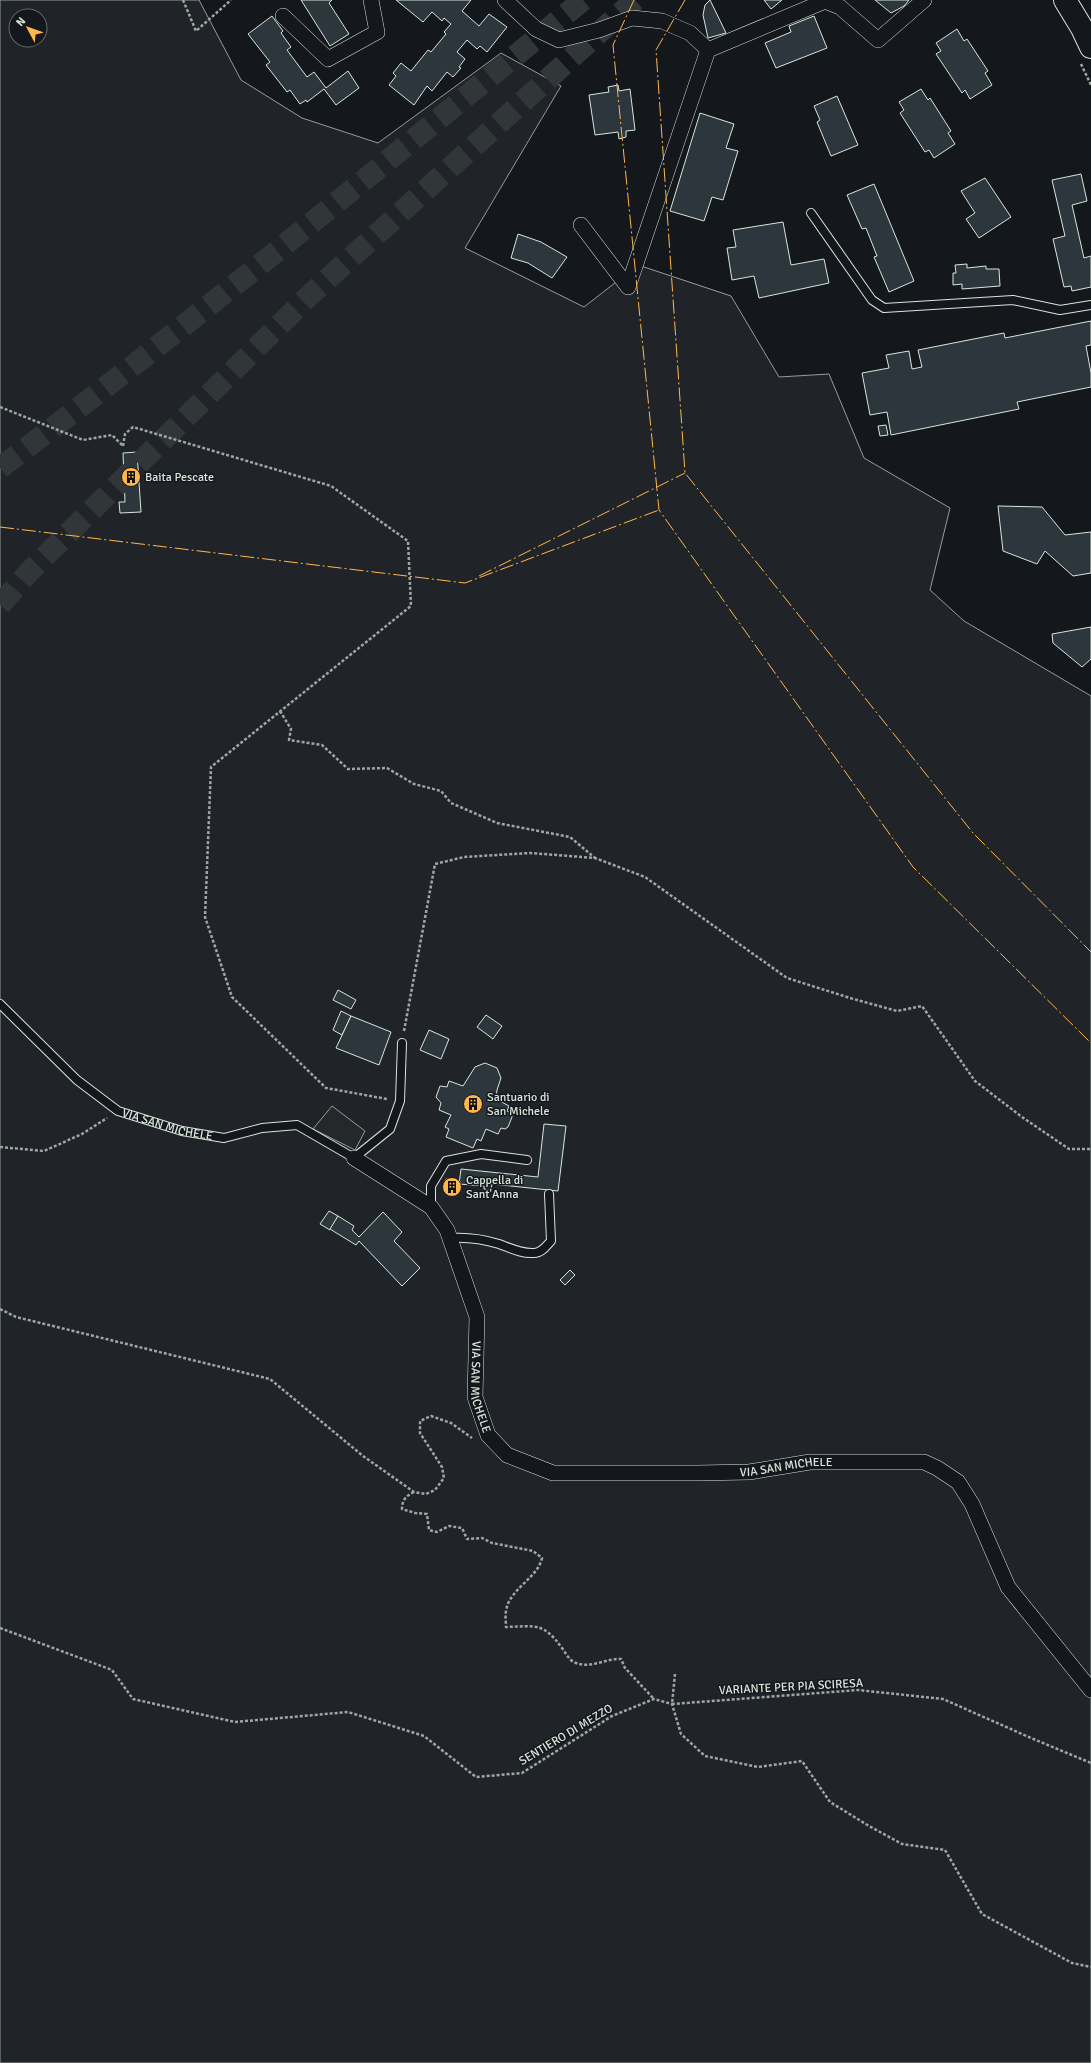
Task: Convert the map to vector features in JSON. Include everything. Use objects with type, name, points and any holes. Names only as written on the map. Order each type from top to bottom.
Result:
[{"type":"main road","points":[[1065,0],[1082,28],[1091,47]]},
{"type":"street","points":[[283,16],[328,59],[377,32],[371,0]]},
{"type":"street","points":[[505,0],[536,29],[559,40],[599,30],[632,18],[662,21],[690,33],[708,50]]},
{"type":"street","points":[[581,225],[628,287],[708,50],[825,1],[840,7],[878,40],[924,0]]},
{"type":"street","name":"VIA SAN MICHELE","points":[[354,1158],[431,1207],[447,1230],[477,1317],[475,1397],[488,1435],[507,1455],[553,1473],[749,1472],[810,1462],[924,1462],[937,1468],[958,1482],[972,1504],[1008,1587],[1091,1690]]},
{"type":"lane","points":[[811,213],[872,300],[884,308],[1013,300],[1060,310],[1091,305]]},
{"type":"lane","name":"VIA SAN MICHELE","points":[[0,1004],[77,1080],[118,1111],[182,1130],[224,1138],[262,1128],[297,1125],[354,1158]]},
{"type":"lane","points":[[354,1158],[390,1129],[400,1101],[402,1043]]},
{"type":"lane","points":[[431,1207],[431,1186],[446,1161],[481,1154],[527,1160]]},
{"type":"lane","points":[[450,1238],[469,1238],[496,1243],[521,1252],[535,1253],[544,1250],[551,1241],[549,1194]]},
{"type":"path","points":[[183,0],[196,31],[231,0]]},
{"type":"path","points":[[0,407],[83,440],[112,435],[123,446],[125,434],[133,427],[331,486],[408,541],[411,606],[211,767],[205,917],[232,997],[326,1088],[400,1101]]},
{"type":"path","points":[[280,711],[291,729],[289,740],[322,745],[348,769],[387,768],[414,784],[441,790],[451,803],[497,824],[570,837],[595,858]]},
{"type":"path","points":[[402,1043],[409,994],[435,864],[464,857],[530,853],[595,858],[645,877],[787,978],[897,1011],[922,1006],[975,1081],[1022,1117],[1069,1148],[1091,1150]]},
{"type":"path","points":[[0,1147],[44,1151],[82,1134],[118,1111]]},
{"type":"path","points":[[0,1309],[16,1317],[270,1379],[363,1456],[414,1492],[426,1494],[435,1490],[444,1478],[442,1467],[420,1433],[420,1420],[431,1416],[451,1423],[467,1436],[478,1441],[488,1435]]},
{"type":"path","points":[[414,1492],[407,1496],[402,1502],[402,1509],[415,1514],[427,1514],[429,1530],[437,1532],[449,1526],[462,1528],[467,1539],[482,1538],[492,1543],[533,1551],[542,1558],[540,1567],[518,1589],[506,1610],[506,1627],[537,1626],[554,1637],[572,1662],[585,1666],[594,1662],[603,1663],[614,1659],[621,1659],[624,1668],[654,1699],[672,1704]]},
{"type":"path","name":"SENTIERO DI MEZZO","points":[[0,1628],[112,1670],[133,1700],[235,1722],[348,1712],[424,1736],[476,1777],[522,1773],[612,1716],[654,1699]]},
{"type":"path","points":[[675,1674],[672,1704],[681,1734],[705,1756],[758,1767],[802,1761],[830,1802],[902,1844],[945,1850],[982,1914],[1072,1963],[1091,1967]]},
{"type":"path","name":"VARIANTE PER PIA SCIRESA","points":[[672,1704],[858,1690],[943,1699],[1030,1738],[1091,1763]]},
{"type":"shaded area","points":[[0,0],[199,0],[241,80],[302,118],[378,143],[501,53],[561,86],[465,248],[584,307],[638,265],[731,296],[779,377],[829,374],[864,458],[950,508],[930,590],[964,621],[1091,696],[1091,2063],[0,2063]]},
{"type":"shaded area","points":[[332,1106],[365,1131],[355,1150],[313,1129]]},
{"type":"building","points":[[301,0],[332,0],[329,3],[349,34],[330,46]]},
{"type":"building","points":[[396,0],[471,0],[462,11],[479,26],[489,14],[507,27],[487,52],[480,46],[477,49],[467,40],[457,52],[465,59],[459,67],[461,68],[453,77],[447,72],[432,91],[427,86],[414,105],[389,85],[396,76],[393,73],[401,63],[411,71],[428,50],[431,52],[446,34],[444,32],[451,24],[444,18],[442,21],[432,12],[423,22]]},
{"type":"building","points":[[710,0],[726,33],[708,38],[703,15],[705,5]]},
{"type":"building","points":[[764,0],[782,0],[771,9]]},
{"type":"building","points":[[875,0],[909,0],[904,6],[891,13]]},
{"type":"building","points":[[272,16],[283,31],[281,33],[291,47],[287,50],[307,77],[314,72],[326,88],[348,71],[359,88],[336,105],[324,89],[307,102],[306,100],[300,104],[290,90],[287,92],[266,65],[270,62],[248,34]]},
{"type":"building","points":[[814,16],[827,48],[776,68],[765,43],[791,32],[789,26]]},
{"type":"building","points":[[957,29],[964,41],[967,39],[988,71],[985,73],[992,85],[970,99],[965,90],[962,93],[936,54],[941,51],[936,43]]},
{"type":"building","points":[[618,85],[619,91],[630,89],[635,130],[626,131],[626,137],[619,139],[618,132],[595,135],[589,95],[609,92],[608,87]]},
{"type":"building","points":[[921,89],[928,100],[930,98],[951,131],[948,133],[955,144],[934,158],[929,150],[925,152],[900,113],[904,110],[899,102]]},
{"type":"building","points":[[837,96],[858,145],[831,156],[817,122],[820,120],[814,106]]},
{"type":"building","points":[[700,113],[734,124],[726,148],[738,151],[723,200],[712,197],[704,221],[670,211]]},
{"type":"building","points":[[1081,174],[1087,201],[1072,205],[1084,258],[1091,256],[1091,287],[1072,291],[1071,286],[1064,287],[1053,239],[1065,236],[1052,180]]},
{"type":"building","points":[[985,178],[1011,217],[979,238],[966,219],[975,213],[961,191]]},
{"type":"building","points":[[874,184],[914,281],[889,292],[874,257],[877,256],[866,228],[862,229],[847,195]]},
{"type":"building","points":[[783,222],[791,265],[824,259],[829,283],[759,298],[754,276],[732,280],[727,248],[736,247],[733,230]]},
{"type":"building","points":[[518,234],[541,242],[567,257],[552,278],[528,263],[511,258]]},
{"type":"building","points":[[967,264],[967,268],[986,266],[986,269],[999,269],[1000,286],[962,289],[962,284],[953,285],[953,273],[956,273],[955,265]]},
{"type":"building","points":[[1091,321],[1091,345],[1086,346],[1091,373],[1091,387],[1017,402],[1019,409],[891,435],[887,412],[870,415],[862,373],[889,368],[886,355],[909,351],[912,369],[922,367],[918,350],[1004,333],[1005,338]]},
{"type":"building","points":[[886,425],[888,435],[880,436],[878,426]]},
{"type":"building","name":"Baita Pescate","points":[[137,452],[141,512],[120,513],[119,502],[125,502],[123,453]]},
{"type":"building","points":[[998,506],[1042,507],[1065,535],[1091,532],[1091,573],[1073,576],[1045,551],[1037,564],[1003,551]]},
{"type":"building","points":[[1091,627],[1091,659],[1082,667],[1053,643],[1052,634]]},
{"type":"building","points":[[338,990],[356,1000],[351,1009],[333,1000]]},
{"type":"building","points":[[341,1011],[351,1016],[342,1035],[333,1030]]},
{"type":"building","points":[[486,1015],[502,1026],[493,1039],[477,1027]]},
{"type":"building","points":[[351,1016],[391,1032],[379,1065],[336,1048]]},
{"type":"building","points":[[429,1030],[449,1039],[441,1059],[420,1050]]},
{"type":"building","name":"Santuario di San Michele","points":[[485,1063],[497,1068],[501,1078],[496,1099],[509,1106],[507,1111],[511,1113],[512,1117],[508,1127],[505,1129],[501,1128],[498,1134],[486,1129],[481,1141],[477,1139],[473,1148],[446,1137],[449,1129],[445,1127],[451,1115],[439,1110],[441,1103],[436,1097],[440,1086],[447,1087],[449,1081],[463,1086],[475,1067]]},
{"type":"building","points":[[544,1124],[566,1126],[558,1191],[492,1184],[491,1190],[484,1189],[484,1186],[459,1184],[461,1169],[538,1177]]},
{"type":"building","name":"Cappella di Sant'Anna","points":[[446,1179],[460,1181],[458,1192],[445,1190]]},
{"type":"building","points":[[329,1211],[338,1216],[330,1230],[320,1224]]},
{"type":"building","points":[[383,1212],[402,1232],[394,1241],[420,1268],[402,1286],[359,1241],[356,1245],[330,1229],[338,1216],[354,1226],[352,1230],[359,1237]]},
{"type":"building","points":[[570,1270],[575,1275],[565,1285],[560,1280]]},
{"type":"tunnel","points":[[0,468],[221,296],[583,0]]},
{"type":"tunnel","points":[[0,605],[29,572],[311,294],[635,0]]},
{"type":"power","points":[[634,0],[613,45],[659,510],[913,867],[1091,1043]]},
{"type":"power","points":[[685,0],[656,50],[685,473],[973,833],[1091,952]]},
{"type":"power","points":[[479,576],[685,473]]},
{"type":"power","points":[[0,527],[465,583],[659,510]]},
{"type":"place","name":"Baita Pescate","points":[[131,477]]},
{"type":"place","name":"Santuario di San Michele","points":[[473,1104]]},
{"type":"place","name":"Cappella di Sant'Anna","points":[[452,1187]]}]
